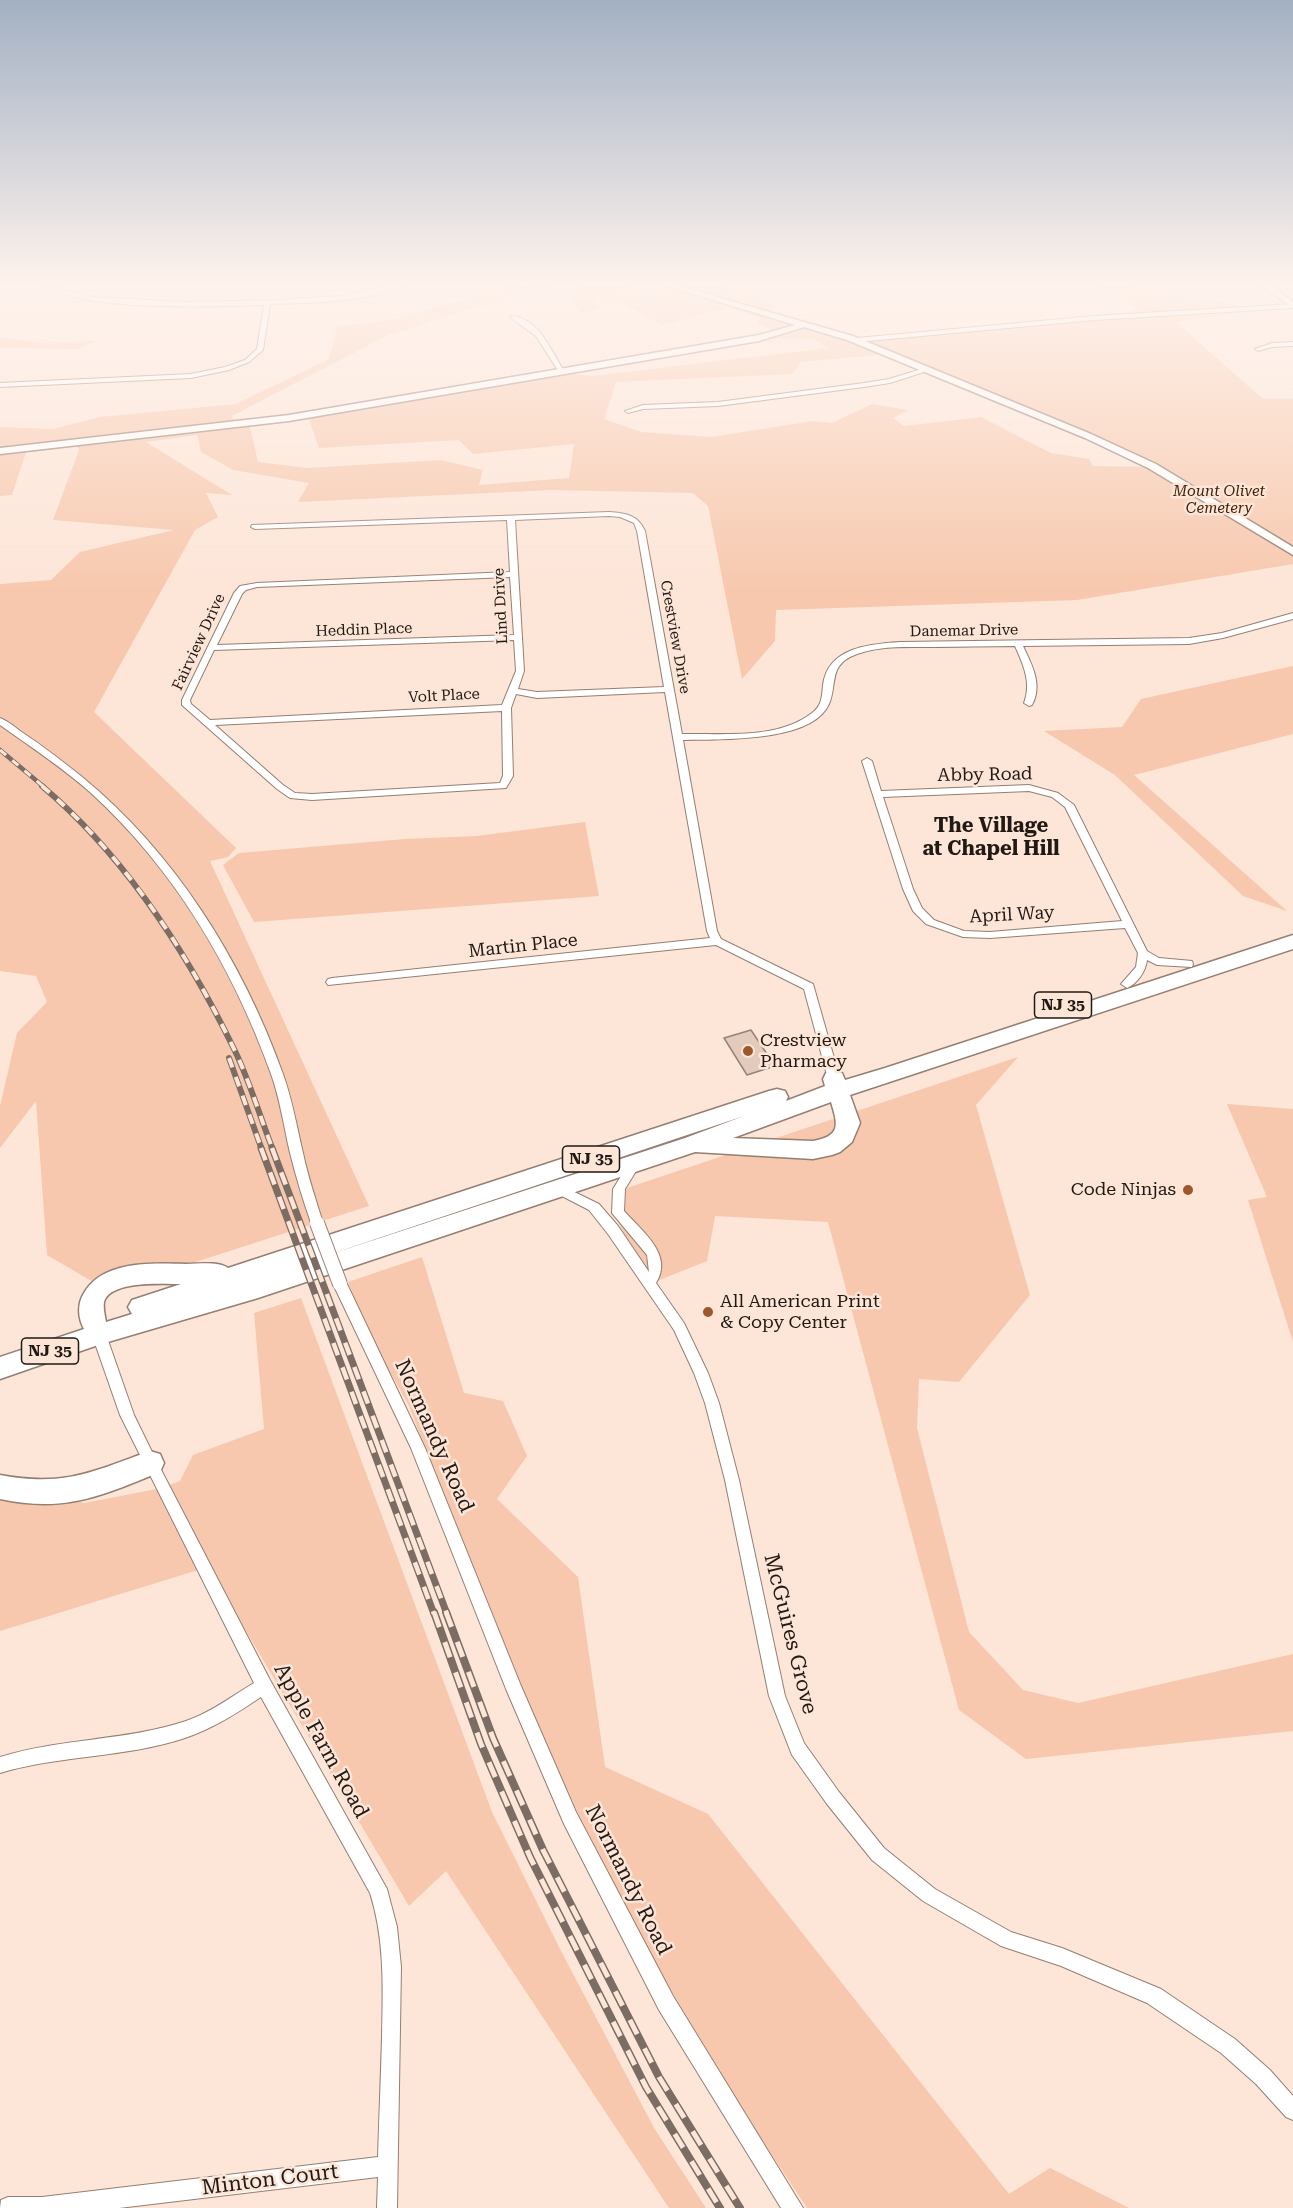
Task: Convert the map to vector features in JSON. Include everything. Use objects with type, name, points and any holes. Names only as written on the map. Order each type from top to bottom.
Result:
[{"type":"highway","name":"NJ 35","points":[[0,1368],[97,1328],[261,1268],[836,1084],[1127,984],[1293,930]]},
{"type":"highway","name":"NJ 35","points":[[0,1353],[258,1288],[693,1144],[836,1084],[893,1074],[1293,942]]},
{"type":"highway","points":[[693,1144],[813,1150],[832,1146],[844,1136],[849,1123],[836,1084]]},
{"type":"highway","points":[[97,1328],[89,1310],[91,1300],[97,1291],[117,1277],[202,1275],[261,1268]]},
{"type":"highway","points":[[0,1487],[43,1495],[69,1493],[150,1463]]},
{"type":"street","points":[[0,451],[161,434],[289,417],[472,386]]},
{"type":"street","points":[[628,411],[654,407],[718,404],[864,386]]},
{"type":"street","points":[[965,386],[1088,436],[1144,462],[1293,552]]},
{"type":"street","name":"Crestview Drive","points":[[255,527],[616,514],[637,522],[641,531],[712,931],[717,941]]},
{"type":"street","name":"Lind Drive","points":[[511,518],[520,671],[514,691]]},
{"type":"street","name":"Fairview Drive","points":[[506,708],[508,776],[503,786],[312,797],[293,796],[280,788],[209,723],[190,709],[186,700],[210,648],[243,588],[257,585],[514,574]]},
{"type":"street","name":"Danemar Drive","points":[[678,737],[770,732],[803,723],[824,706],[828,694],[829,675],[834,666],[847,656],[861,650],[900,645],[1189,640],[1223,635],[1293,616]]},
{"type":"street","name":"Heddin Place","points":[[210,648],[519,637]]},
{"type":"street","points":[[1018,644],[1034,687],[1034,695],[1029,704]]},
{"type":"street","points":[[514,691],[537,694],[669,689]]},
{"type":"street","name":"Volt Place","points":[[209,723],[506,708],[514,691]]},
{"type":"street","name":"Normandy Road","points":[[0,721],[69,770],[130,824],[170,872],[205,923],[244,994],[278,1077],[300,1168],[339,1284],[418,1448],[513,1689],[570,1818],[666,2003],[793,2208]]},
{"type":"street","name":"April Way","points":[[867,761],[908,889],[922,916],[936,925],[963,934],[974,935],[1128,924]]},
{"type":"street","name":"Abby Road","points":[[877,794],[1029,788],[1055,795],[1069,805],[1077,816],[1143,953]]},
{"type":"street","points":[[717,941],[809,987],[836,1084]]},
{"type":"street","name":"Martin Place","points":[[332,982],[717,941]]},
{"type":"street","points":[[1127,984],[1140,968],[1143,953],[1156,961],[1188,964]]},
{"type":"street","points":[[635,1163],[619,1189],[617,1202],[622,1219],[653,1253],[656,1272],[649,1282]]},
{"type":"street","name":"McGuires Grove","points":[[558,1189],[594,1207],[613,1230],[679,1326],[712,1403],[732,1480],[777,1696],[798,1749],[833,1798],[878,1854],[929,1895],[1007,1940],[1062,1957],[1154,1996],[1228,2046],[1263,2077],[1293,2110]]},
{"type":"street","name":"Apple Farm Road","points":[[97,1328],[127,1415],[150,1463],[264,1686],[378,1889],[385,1908],[390,1927],[393,1977],[387,2208]]},
{"type":"street","points":[[0,1765],[61,1750],[136,1741],[181,1732],[218,1714],[264,1686]]},
{"type":"street","name":"Minton Court","points":[[8,2207],[42,2207],[388,2166]]},
{"type":"green space","name":"Mount Olivet Cemetery","points":[[273,386],[290,386],[232,416],[235,424],[249,422],[258,462],[307,468],[441,460],[483,470],[479,485],[569,478],[574,444],[473,454],[459,440],[319,448],[307,414],[472,386],[615,386],[604,419],[641,432],[711,437],[813,421],[832,423],[872,404],[908,410],[893,418],[904,426],[981,417],[1051,453],[1089,459],[1093,466],[1150,467],[962,386],[1248,386],[1263,399],[1293,399],[1293,564],[1077,600],[776,610],[775,641],[742,679],[708,506],[693,493],[552,490],[298,502],[309,483],[233,470],[201,452],[197,435],[146,442],[232,495],[206,493],[218,517],[195,530],[94,712],[236,848],[228,857],[210,861],[369,1206],[121,1286],[95,1283],[47,1255],[36,1101],[0,1148],[0,1106],[17,1033],[47,1002],[36,976],[0,971],[0,584],[51,580],[80,552],[174,530],[53,520],[79,450],[76,444],[27,449],[12,495],[0,496],[0,427],[53,429],[100,417],[236,404]]},
{"type":"green space","points":[[1293,666],[1293,734],[1134,775],[1287,911],[1243,896],[1115,775],[1044,731],[1122,727],[1141,699]]},
{"type":"green space","points":[[585,822],[599,896],[254,922],[223,865],[239,853],[405,839],[477,836]]},
{"type":"green space","points":[[1018,1057],[976,1105],[1030,1295],[959,1382],[919,1379],[917,1428],[969,1632],[1023,1690],[1078,1703],[1293,1654],[1293,1731],[1026,1759],[959,1710],[828,1222],[715,1216],[707,1261],[652,1283],[619,1224],[624,1189]]},
{"type":"green space","points":[[1227,1104],[1293,1109],[1293,1342],[1248,1200],[1267,1197]]},
{"type":"green space","points":[[422,1257],[464,1393],[503,1401],[527,1456],[497,1499],[578,1577],[605,1767],[708,1814],[1009,2194],[1050,2168],[1129,2208],[807,2208],[760,2137],[664,1979],[577,1811],[519,1681],[409,1406],[367,1331],[348,1282]]},
{"type":"green space","points":[[301,1298],[492,1812],[559,1947],[654,2128],[706,2208],[669,2208],[446,1871],[409,1906],[208,1567],[0,1631],[0,1486],[84,1503],[162,1488],[180,1481],[193,1455],[264,1429],[254,1313]]},
{"type":"building","name":"Crestview Pharmacy","points":[[751,1030],[775,1066],[747,1075],[724,1038]]},
{"type":"railway","points":[[0,750],[44,787]]},
{"type":"railway","points":[[42,786],[101,843],[152,908],[175,942],[235,1051],[273,1150]]},
{"type":"railway","points":[[229,1058],[262,1150]]},
{"type":"railway","points":[[261,1148],[434,1614]]},
{"type":"railway","points":[[272,1148],[447,1614]]},
{"type":"railway","points":[[434,1612],[481,1744],[530,1857],[646,2087],[720,2208]]},
{"type":"railway","points":[[446,1612],[493,1738],[543,1850],[659,2077],[740,2208]]},
{"type":"place","name":"Crestview Pharmacy","points":[[748,1051]]},
{"type":"place","name":"Code Ninjas","points":[[1188,1190]]},
{"type":"place","name":"All American Print & Copy Center","points":[[708,1312]]},
{"type":"district","name":"The Village at Chapel Hill","points":[[991,838]]}]
